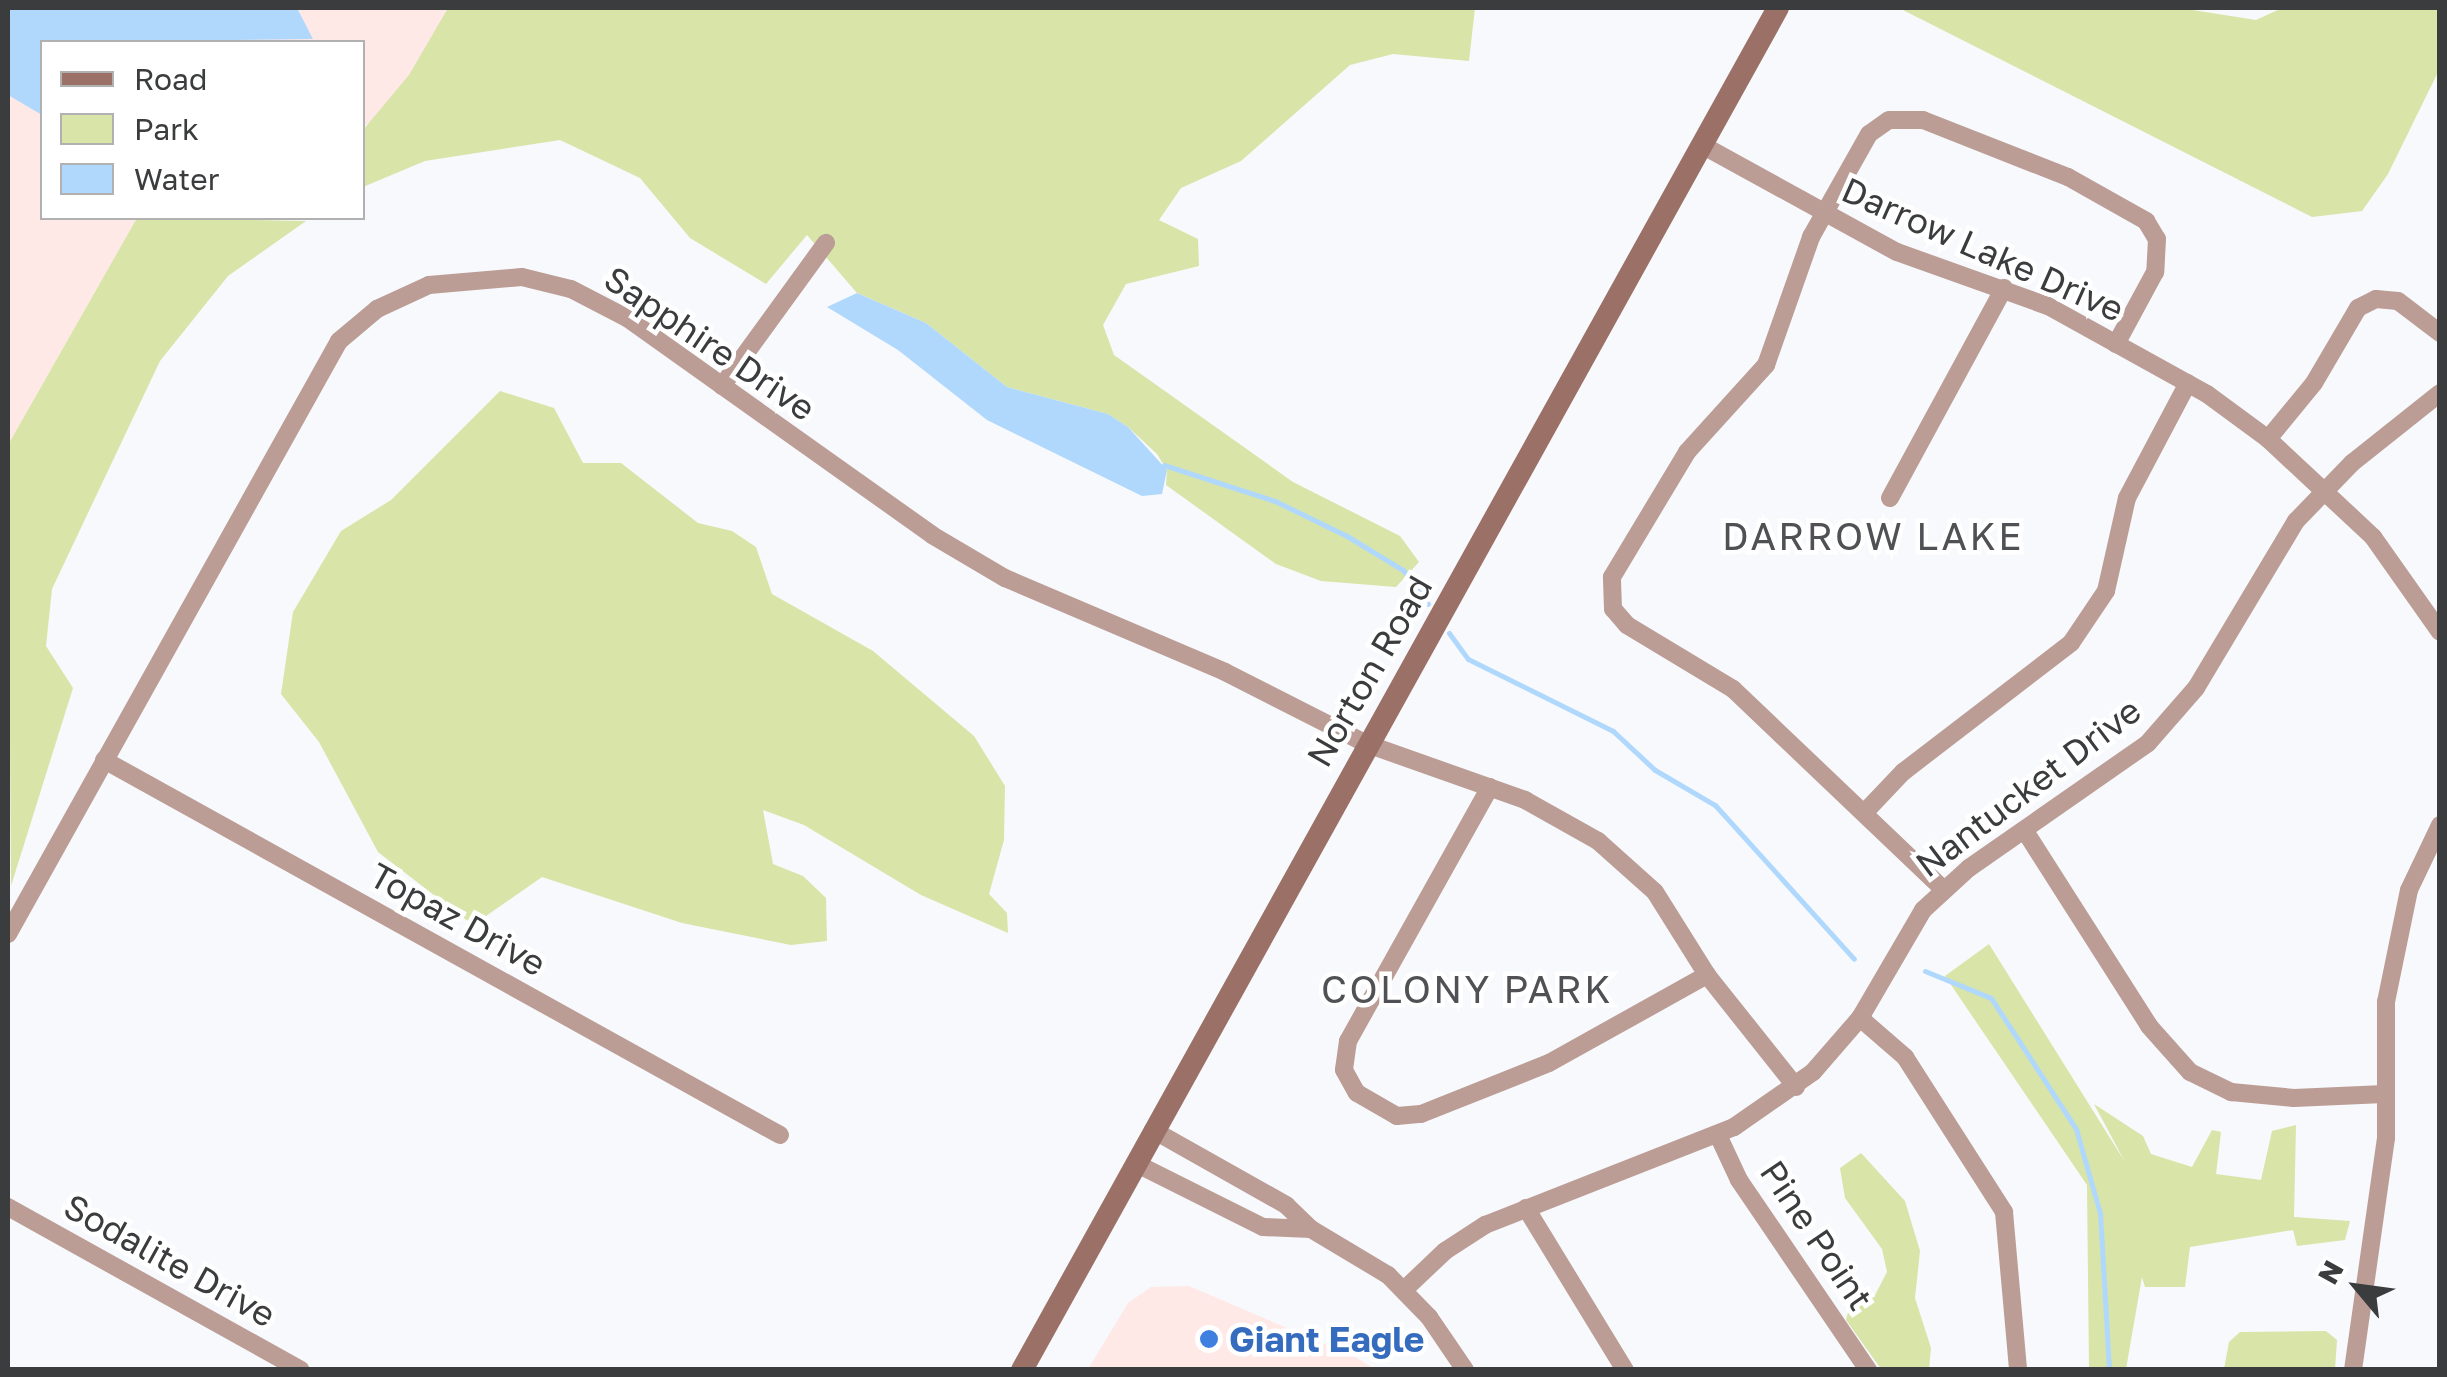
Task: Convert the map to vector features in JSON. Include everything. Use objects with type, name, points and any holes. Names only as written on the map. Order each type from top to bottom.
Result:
[{"type":"street","name":"Norton Road","points":[[1022,1370],[1778,8]]},
{"type":"street","points":[[1943,889],[1733,689],[1619,617],[1610,597],[1618,566],[1687,452],[1766,365],[1824,213],[1869,134],[1888,120],[1924,120],[2068,177],[2146,221],[2157,239],[2155,272],[2116,344]]},
{"type":"street","name":"Darrow Lake Drive","points":[[1702,145],[1897,252],[2004,288],[2188,383],[2268,439],[2373,538],[2440,632]]},
{"type":"street","points":[[722,386],[826,243]]},
{"type":"street","name":"Sapphire Drive","points":[[8,934],[339,341],[377,309],[463,278],[537,280],[602,303],[992,571],[1225,672],[1367,744],[1524,800],[1628,864],[1655,892],[1706,975],[1796,1087]]},
{"type":"street","points":[[1890,498],[2004,288]]},
{"type":"street","points":[[2268,439],[2314,384],[2358,308],[2376,300],[2398,301],[2440,333]]},
{"type":"street","points":[[1864,812],[1903,772],[2071,643],[2106,591],[2127,498],[2188,383]]},
{"type":"street","name":"Nantucket Drive","points":[[1405,1290],[1466,1236],[1526,1208],[1718,1135],[1796,1087],[1860,1018],[1906,934],[1943,889],[2117,769],[2172,718],[2220,651],[2273,553],[2322,490],[2440,392]]},
{"type":"street","name":"Topaz Drive","points":[[104,760],[780,1134]]},
{"type":"street","points":[[1490,787],[1348,1041],[1344,1070],[1357,1093],[1398,1116],[1420,1114],[1549,1063],[1706,975]]},
{"type":"street","points":[[2353,1370],[2386,1138],[2386,1002],[2399,928],[2440,825]]},
{"type":"street","points":[[2024,832],[2148,1026],[2190,1072],[2231,1092],[2384,1094]]},
{"type":"street","points":[[1860,1018],[1904,1057],[2004,1212],[2018,1370]]},
{"type":"street","points":[[1153,1130],[1286,1205],[1311,1229],[1405,1290],[1465,1370]]},
{"type":"street","name":"Pine Point","points":[[1718,1135],[1740,1180],[1868,1370]]},
{"type":"street","points":[[1135,1163],[1263,1228],[1311,1229]]},
{"type":"street","name":"Sodalite Drive","points":[[8,1208],[301,1370]]},
{"type":"street","points":[[1526,1208],[1625,1370]]},
{"type":"shaded area","points":[[8,8],[473,8],[417,104],[365,125],[365,40],[40,40],[40,220],[136,220],[8,445]]},
{"type":"shaded area","points":[[1189,1286],[1357,1358],[1374,1369],[1088,1369],[1128,1303],[1151,1287]]},
{"type":"green space","points":[[448,8],[1475,8],[1469,61],[1393,54],[1350,65],[1241,161],[1181,188],[1159,220],[1198,239],[1199,266],[1126,284],[1103,325],[1114,355],[1293,482],[1400,536],[1419,562],[1396,587],[1321,581],[1276,564],[1166,485],[1167,470],[1157,454],[1128,427],[1108,414],[1007,387],[926,323],[857,293],[807,235],[766,284],[690,238],[640,178],[560,140],[425,161],[365,186],[365,128],[409,75]]},
{"type":"green space","points":[[1899,8],[2180,8],[2256,20],[2282,8],[2439,8],[2439,70],[2388,174],[2362,211],[2312,217]]},
{"type":"green space","points":[[136,220],[306,221],[228,276],[160,361],[52,589],[46,646],[73,688],[11,886],[8,445]]},
{"type":"green space","points":[[500,391],[554,408],[583,463],[621,463],[698,523],[732,531],[756,547],[772,594],[873,651],[974,736],[1005,786],[1004,840],[989,894],[1007,913],[1008,933],[921,895],[804,825],[763,810],[773,864],[803,876],[826,898],[827,941],[791,945],[682,923],[542,877],[473,925],[378,852],[319,742],[281,694],[293,612],[341,531],[391,500]]},
{"type":"green space","points":[[1989,944],[2125,1162],[2094,1104],[2143,1136],[2151,1154],[2192,1167],[2212,1130],[2221,1132],[2216,1174],[2261,1180],[2272,1131],[2296,1125],[2294,1217],[2350,1221],[2345,1240],[2297,1246],[2293,1230],[2190,1247],[2185,1287],[2145,1287],[2142,1277],[2126,1369],[2089,1369],[2087,1185],[1945,976]]},
{"type":"green space","points":[[1861,1153],[1905,1201],[1920,1251],[1915,1298],[1931,1348],[1929,1369],[1881,1369],[1846,1320],[1850,1305],[1875,1295],[1887,1272],[1882,1249],[1845,1198],[1840,1168]]},
{"type":"green space","points":[[2326,1331],[2337,1340],[2335,1369],[2224,1369],[2229,1342],[2240,1332]]},
{"type":"water","points":[[8,8],[297,8],[313,39],[40,40],[40,114],[8,95]]},
{"type":"water","points":[[857,293],[926,323],[1007,387],[1108,414],[1128,427],[1167,470],[1162,494],[1142,496],[987,420],[898,350],[827,307]]},
{"type":"waterway","points":[[1164,465],[1275,501],[1347,536],[1403,570],[1428,604]]},
{"type":"waterway","points":[[1449,633],[1468,659],[1613,731],[1655,770],[1715,805],[1854,959]]},
{"type":"waterway","points":[[1925,971],[1991,998],[2076,1129],[2100,1213],[2109,1370]]},
{"type":"place","name":"Giant Eagle","points":[[1209,1339]]},
{"type":"district","name":"DARROW LAKE","points":[[1873,536]]},
{"type":"district","name":"COLONY PARK","points":[[1467,989]]}]
